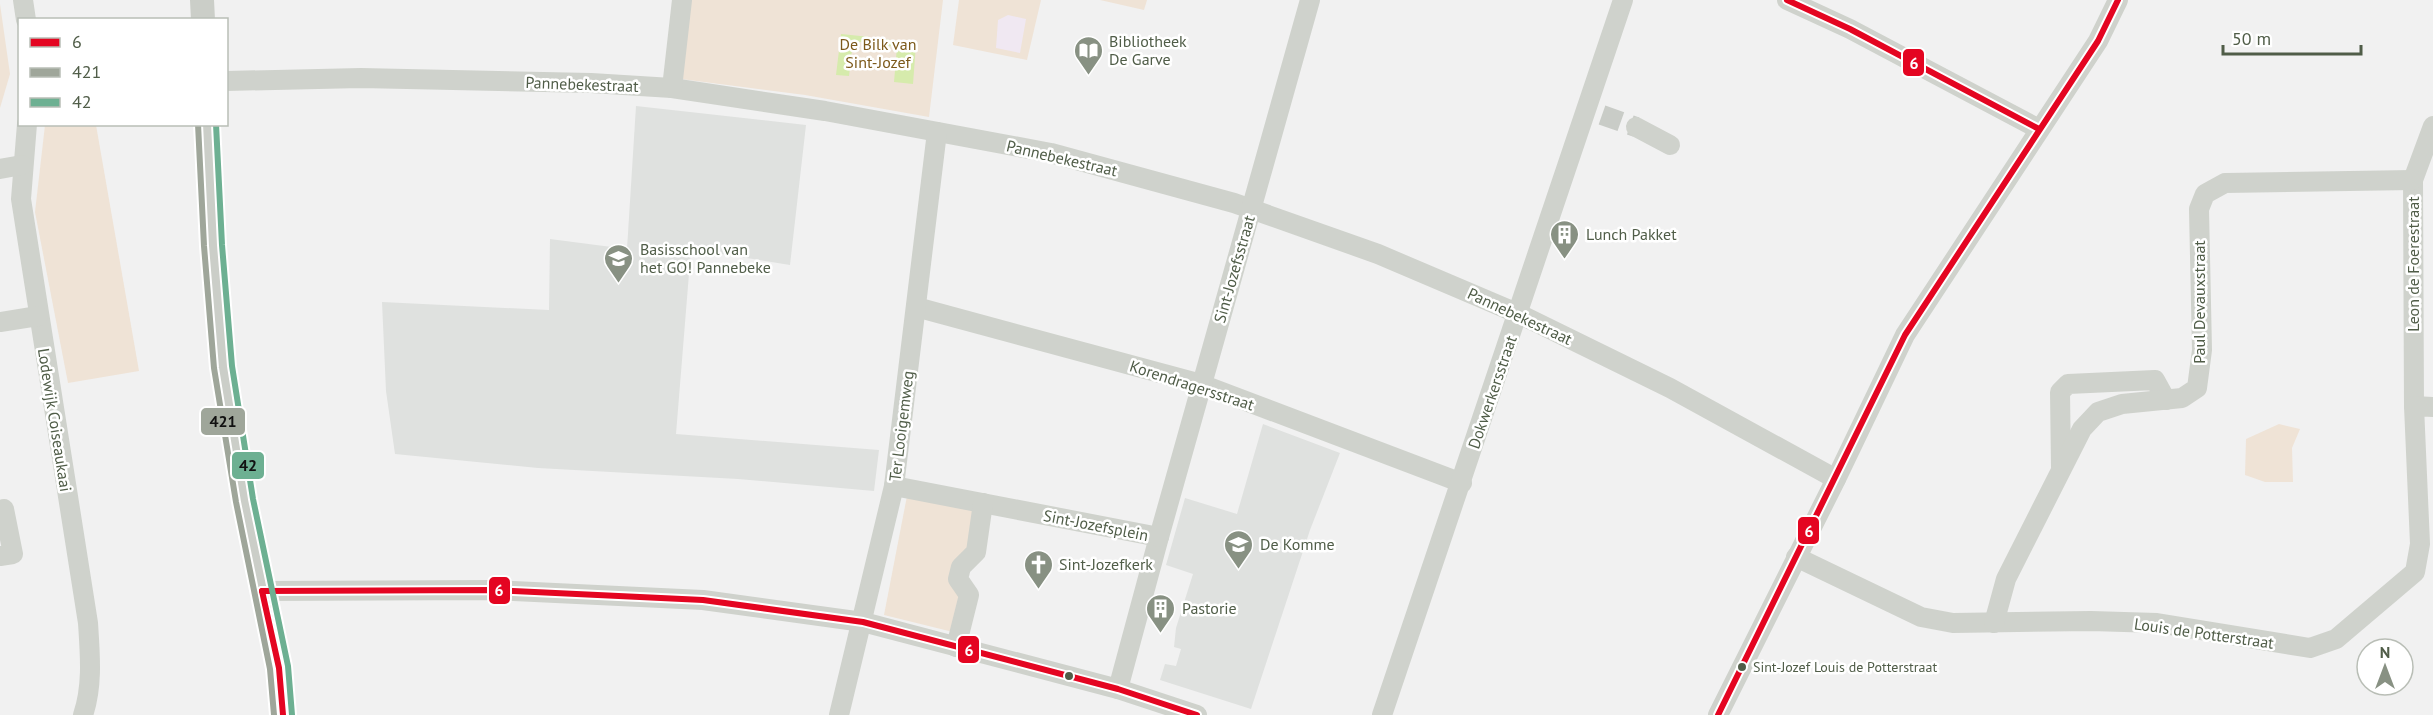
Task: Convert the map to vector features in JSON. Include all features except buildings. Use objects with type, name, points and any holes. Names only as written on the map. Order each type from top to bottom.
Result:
[{"type":"main road","points":[[202,0],[203,18]]},
{"type":"main road","points":[[207,126],[219,340],[226,400],[262,591],[279,660],[283,715]]},
{"type":"street","points":[[23,0],[26,18]]},
{"type":"street","points":[[672,88],[682,0]]},
{"type":"street","name":"Sint-Jozefsstraat","points":[[1160,537],[1310,0]]},
{"type":"street","name":"Dokwerkersstraat","points":[[1382,715],[1519,314],[1594,113],[1623,0]]},
{"type":"street","points":[[1787,0],[1810,4],[2039,129]]},
{"type":"street","points":[[1718,715],[1905,335],[2098,41],[2118,0]]},
{"type":"street","name":"Pannebekestraat","points":[[228,81],[372,78],[591,83],[672,88],[814,109],[1051,153],[1187,188],[1251,208],[1378,254],[1519,314],[1670,388],[1836,478]]},
{"type":"street","name":"Lodewijk Coiseaukaai","points":[[27,126],[21,199],[88,624],[90,680],[83,715]]},
{"type":"street","name":"Leon de Foerestraat","points":[[2424,406],[2413,180],[2433,126]]},
{"type":"street","points":[[1636,127],[1670,145]]},
{"type":"street","name":"Ter Looigemweg","points":[[839,715],[894,486],[937,132]]},
{"type":"street","points":[[0,169],[22,165]]},
{"type":"street","name":"Paul Devauxstraat","points":[[1994,623],[2006,579],[2082,429],[2098,412],[2122,404],[2182,398],[2197,388],[2202,350],[2199,209],[2205,194],[2225,183],[2413,180]]},
{"type":"street","name":"Korendragersstraat","points":[[916,307],[1201,384],[1462,483]]},
{"type":"street","points":[[0,322],[38,316]]},
{"type":"street","points":[[2061,470],[2060,392],[2068,384],[2155,380],[2166,400]]},
{"type":"street","name":"Louis de Potterstraat","points":[[1796,557],[1921,617],[1953,624],[2091,621],[2157,623],[2310,648],[2336,639],[2415,572],[2420,544],[2424,406]]},
{"type":"street","name":"Sint-Jozefsplein","points":[[894,486],[1160,537],[1118,689]]},
{"type":"street","points":[[956,647],[969,596],[958,579],[961,567],[976,552],[983,503]]},
{"type":"street","points":[[0,510],[4,509],[13,554],[0,556]]},
{"type":"street","points":[[262,591],[491,590],[703,600],[863,622],[1118,689],[1197,715]]},
{"type":"shaded area","points":[[841,34],[870,37],[869,43],[853,41],[849,76],[836,75]]},
{"type":"shaded area","points":[[877,38],[916,44],[913,84],[894,82],[897,47],[877,44]]},
{"type":"shaded area","name":"Basisschool van het GO! Pannebeke","points":[[636,106],[806,125],[790,265],[691,249],[676,434],[879,450],[874,491],[738,479],[538,468],[395,454],[386,391],[382,302],[549,310],[550,239],[627,249]]},
{"type":"shaded area","name":"De Komme","points":[[1263,424],[1340,453],[1310,530],[1251,709],[1160,680],[1165,664],[1176,666],[1181,649],[1174,647],[1176,628],[1193,574],[1166,565],[1185,498],[1237,514]]},
{"type":"green space","name":"De Bilk van Sint-Jozef","points":[[691,0],[943,0],[929,117],[805,95],[681,79]]},
{"type":"green space","points":[[959,0],[1041,0],[1027,60],[953,45]]},
{"type":"green space","points":[[1100,0],[1147,0],[1144,10]]},
{"type":"green space","points":[[0,4],[10,74],[0,108]]},
{"type":"green space","points":[[45,126],[96,126],[139,371],[68,383],[35,212]]},
{"type":"green space","points":[[2279,424],[2300,429],[2292,448],[2293,482],[2265,482],[2245,475],[2246,439]]},
{"type":"green space","points":[[907,496],[977,509],[953,632],[884,615]]},
{"type":"sand","points":[[1008,15],[1026,19],[1020,53],[996,48],[998,20]]},
{"type":"tunnel","points":[[1602,115],[1636,127]]},
{"type":"transit line","name":"6","points":[[1787,0],[1850,29],[2039,129]]},
{"type":"transit line","name":"6","points":[[1718,715],[1905,335],[2098,41],[2118,0]]},
{"type":"transit line","name":"421","points":[[198,126],[204,246],[214,368],[236,502],[270,669],[274,715]]},
{"type":"transit line","name":"42","points":[[216,126],[222,245],[232,366],[253,499],[288,666],[292,715]]},
{"type":"transit line","name":"6","points":[[262,591],[491,590],[703,600],[863,622],[1118,689],[1197,715]]},
{"type":"transit line","name":"6","points":[[262,591],[279,668],[283,715]]},
{"type":"place","name":"Bibliotheek De Garve","points":[[1088,76]]},
{"type":"place","name":"Lunch Pakket","points":[[1565,260]]},
{"type":"place","name":"Basisschool van het GO! Pannebeke","points":[[619,284]]},
{"type":"place","name":"De Komme","points":[[1239,570]]},
{"type":"place","name":"Sint-Jozefkerk","points":[[1038,590]]},
{"type":"place","name":"Pastorie","points":[[1161,634]]},
{"type":"place","name":"Sint-Jozef Louis de Potterstraat","points":[[1742,667]]}]
